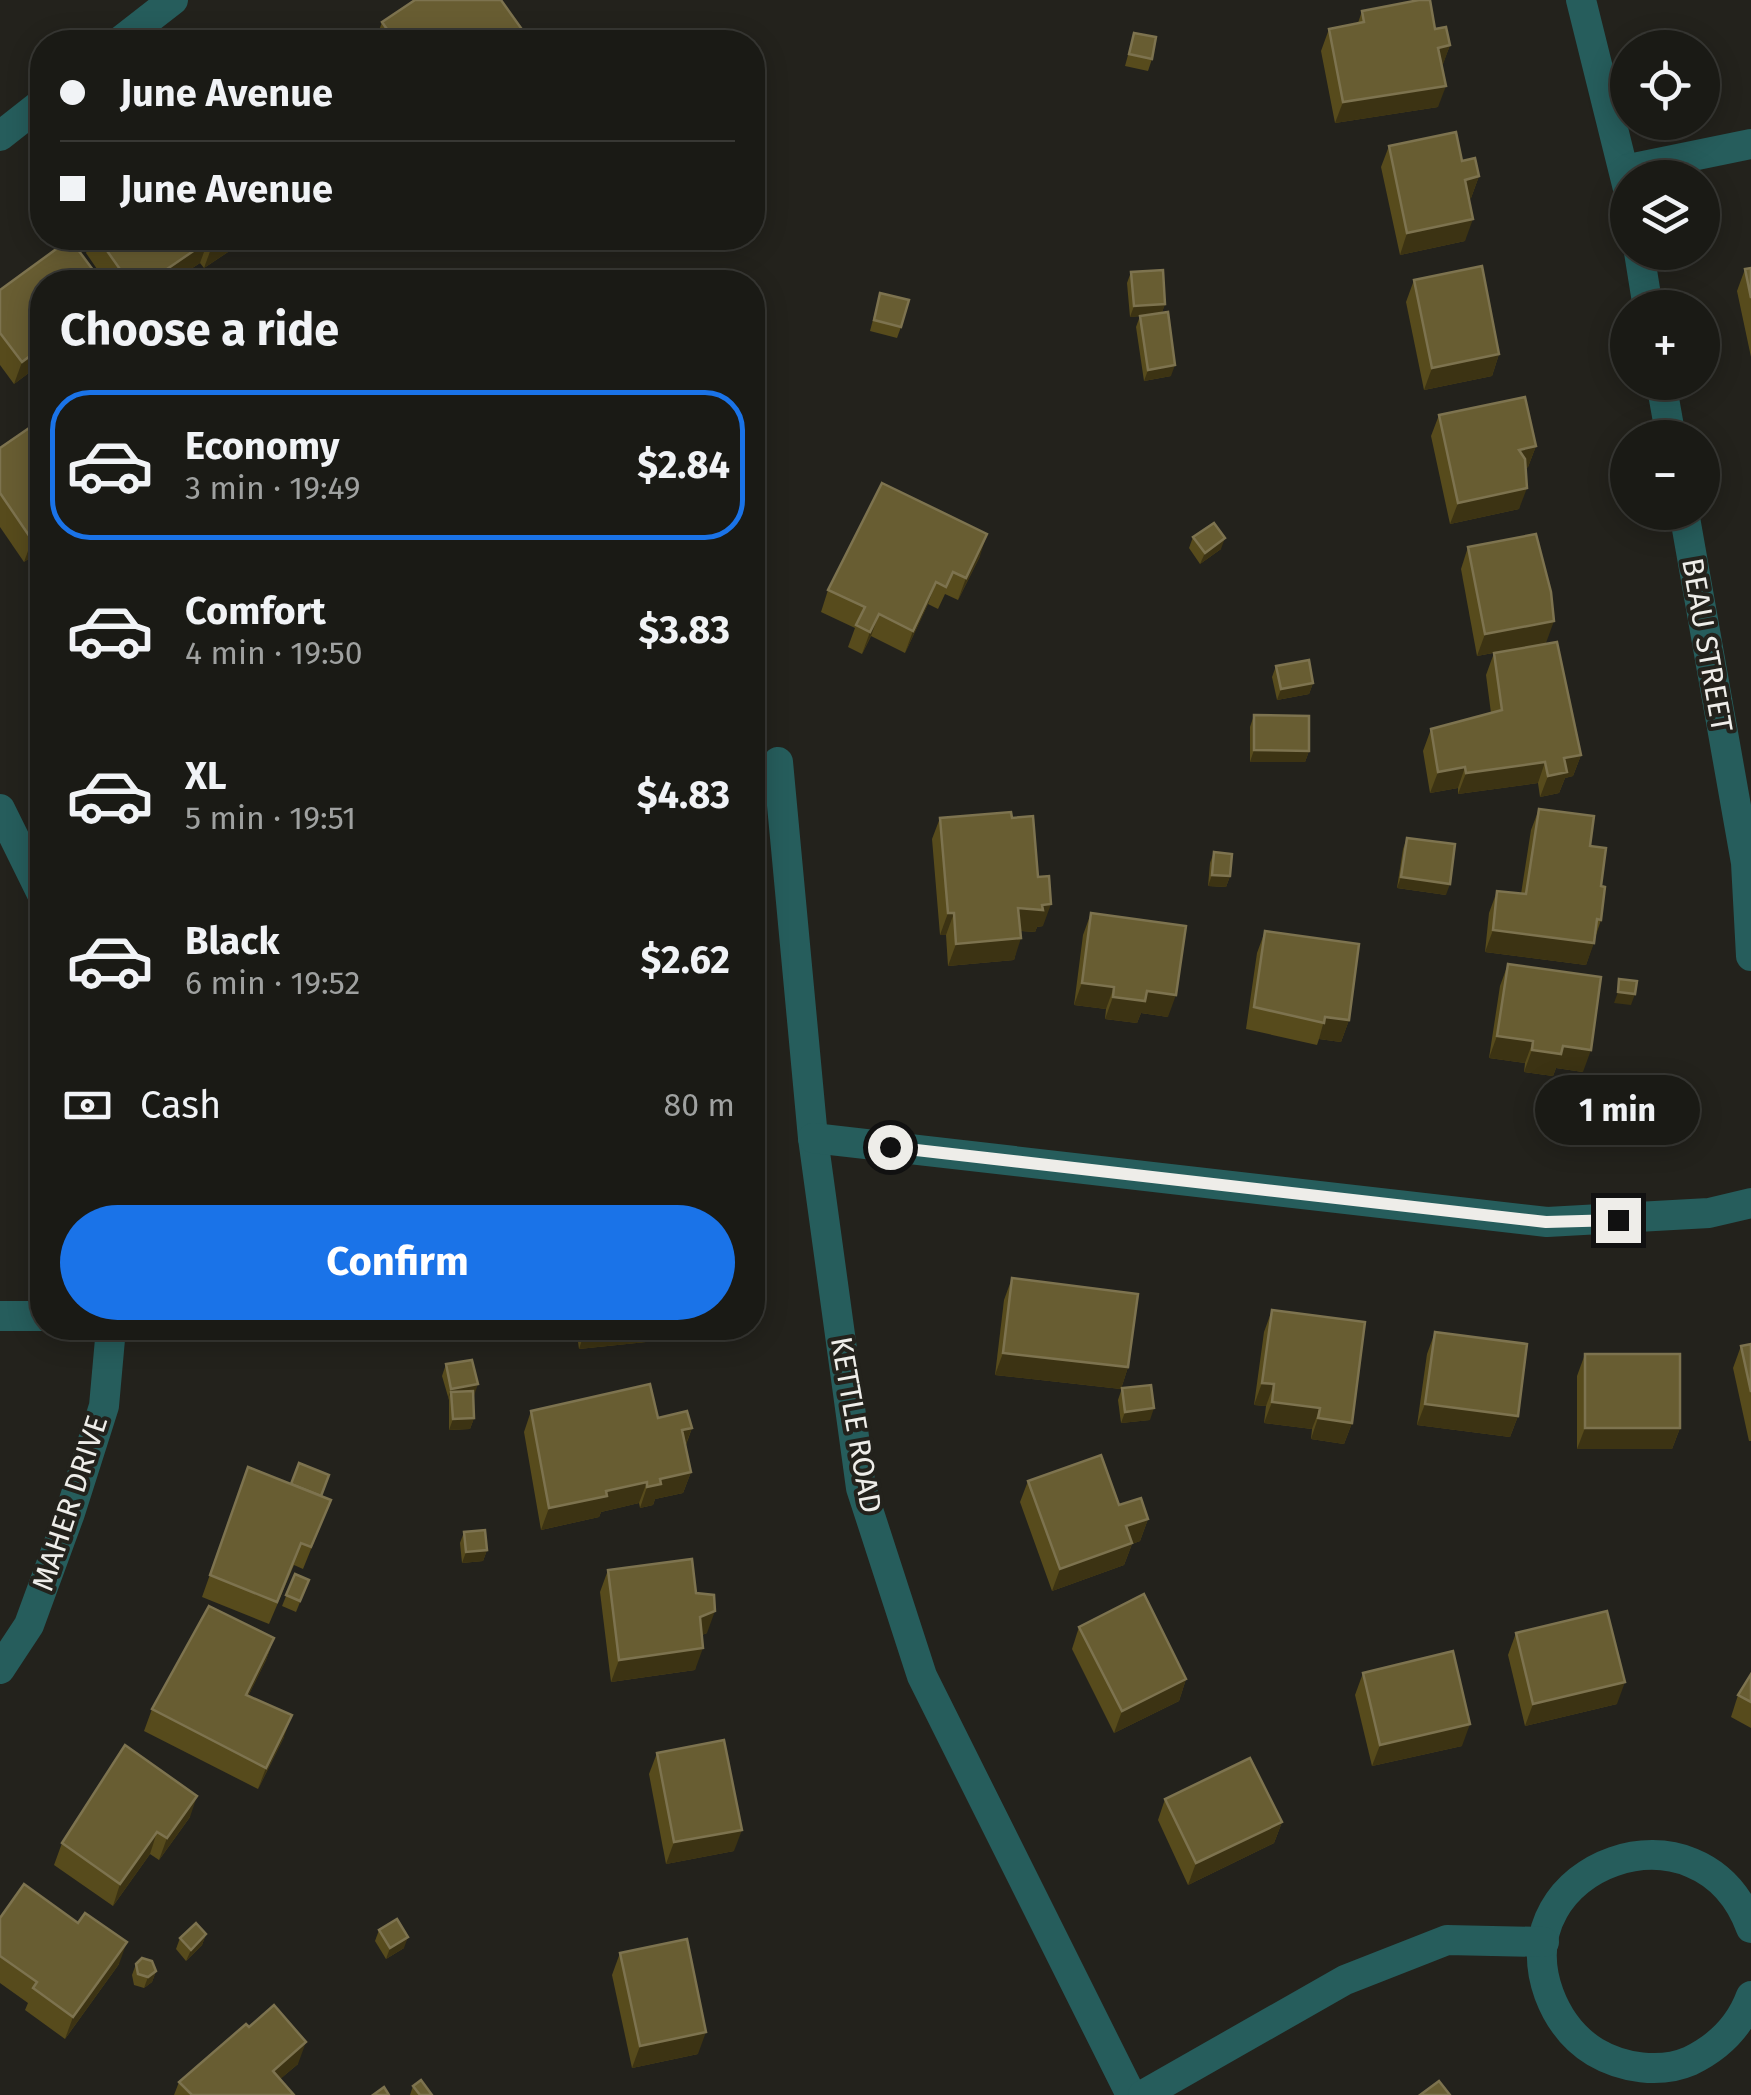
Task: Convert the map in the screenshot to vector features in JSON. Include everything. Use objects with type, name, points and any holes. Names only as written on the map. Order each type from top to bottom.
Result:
[{"type":"street","points":[[135,30],[174,0]]},
{"type":"street","points":[[1581,0],[1621,160]]},
{"type":"street","points":[[0,136],[30,112]]},
{"type":"street","points":[[1695,160],[1751,144]]},
{"type":"street","name":"BEAU STREET","points":[[1687,530],[1746,863],[1751,956]]},
{"type":"street","name":"KETTLE ROAD","points":[[778,762],[813,1138],[861,1488],[922,1676],[1131,2095]]},
{"type":"street","points":[[0,809],[30,870]]},
{"type":"street","points":[[813,1138],[1546,1222],[1710,1213],[1751,1203]]},
{"type":"street","points":[[0,1316],[30,1316]]},
{"type":"street","name":"MAHER DRIVE","points":[[0,1668],[29,1625],[70,1513],[104,1406],[110,1340]]},
{"type":"street","points":[[1751,1928],[1743,1907],[1719,1878],[1687,1859],[1650,1853],[1613,1859],[1580,1878],[1556,1907],[1544,1942],[1544,1980],[1556,2015],[1580,2044],[1613,2062],[1650,2068],[1687,2062],[1720,2044],[1744,2015],[1751,1996]]},
{"type":"street","points":[[1143,2095],[1344,1980],[1447,1940],[1544,1942]]},
{"type":"building","points":[[415,0],[501,0],[522,30],[388,30],[382,22]]},
{"type":"building","points":[[1430,0],[1435,29],[1446,27],[1450,45],[1438,48],[1446,86],[1343,102],[1329,29],[1364,22],[1362,11]]},
{"type":"building","points":[[1134,33],[1156,37],[1152,59],[1129,54]]},
{"type":"building","points":[[1456,132],[1462,161],[1475,158],[1479,176],[1465,180],[1473,219],[1407,233],[1389,146]]},
{"type":"building","points":[[55,250],[78,250],[93,270],[30,270],[30,356],[22,362],[0,333],[0,290]]},
{"type":"building","points":[[106,250],[195,250],[166,270],[121,270]]},
{"type":"building","points":[[1482,266],[1499,354],[1432,368],[1414,280]]},
{"type":"building","points":[[1751,268],[1751,298],[1745,269]]},
{"type":"building","points":[[1163,270],[1165,304],[1134,306],[1131,272]]},
{"type":"building","points":[[880,293],[909,300],[901,327],[874,320]]},
{"type":"building","points":[[1168,312],[1175,365],[1148,370],[1140,316]]},
{"type":"building","points":[[1525,397],[1536,446],[1519,450],[1525,459],[1527,488],[1458,503],[1439,415]]},
{"type":"building","points":[[30,427],[30,537],[0,493],[0,448]]},
{"type":"building","points":[[882,483],[987,534],[966,578],[953,572],[946,587],[936,582],[913,631],[879,614],[870,632],[856,625],[865,607],[828,590]]},
{"type":"building","points":[[1214,523],[1225,538],[1205,553],[1193,537]]},
{"type":"building","points":[[1536,534],[1554,621],[1485,634],[1468,547]]},
{"type":"building","points":[[1557,642],[1581,755],[1564,758],[1567,772],[1548,776],[1545,762],[1466,773],[1465,767],[1438,772],[1431,729],[1502,710],[1494,653]]},
{"type":"building","points":[[1309,660],[1313,683],[1281,689],[1276,666]]},
{"type":"building","points":[[1254,715],[1309,716],[1309,751],[1254,750]]},
{"type":"building","points":[[1539,809],[1594,816],[1590,846],[1606,848],[1601,920],[1597,919],[1594,943],[1493,930],[1497,891],[1526,894]]},
{"type":"building","points":[[1011,812],[1012,818],[1033,816],[1038,877],[1049,876],[1051,904],[1042,905],[1043,910],[1018,908],[1021,938],[956,944],[954,913],[948,913],[940,818]]},
{"type":"building","points":[[1407,838],[1455,844],[1450,884],[1401,877]]},
{"type":"building","points":[[1214,852],[1232,854],[1230,876],[1212,875]]},
{"type":"building","points":[[1091,913],[1186,926],[1176,995],[1147,991],[1145,1001],[1113,997],[1114,987],[1082,983]]},
{"type":"building","points":[[1265,931],[1359,944],[1349,1020],[1325,1017],[1324,1023],[1254,1007]]},
{"type":"building","points":[[1508,964],[1601,977],[1591,1050],[1563,1046],[1561,1054],[1532,1050],[1533,1041],[1497,1036]]},
{"type":"building","points":[[1619,979],[1637,981],[1635,994],[1618,992]]},
{"type":"building","points":[[1012,1278],[1138,1294],[1128,1367],[1003,1353]]},
{"type":"building","points":[[1272,1310],[1365,1322],[1352,1423],[1318,1418],[1320,1408],[1272,1402],[1274,1384],[1262,1383]]},
{"type":"building","points":[[1435,1332],[1527,1344],[1518,1416],[1425,1404]]},
{"type":"building","points":[[1751,1344],[1751,1392],[1741,1346]]},
{"type":"building","points":[[1585,1354],[1680,1354],[1680,1428],[1585,1428]]},
{"type":"building","points":[[472,1360],[478,1384],[451,1389],[446,1364]]},
{"type":"building","points":[[650,1384],[658,1418],[687,1411],[692,1428],[682,1430],[691,1472],[660,1479],[661,1484],[647,1487],[647,1482],[606,1491],[607,1496],[549,1508],[531,1411]]},
{"type":"building","points":[[1151,1385],[1154,1408],[1125,1412],[1122,1388]]},
{"type":"building","points":[[473,1391],[474,1418],[453,1419],[451,1392]]},
{"type":"building","points":[[1101,1455],[1119,1505],[1141,1498],[1148,1519],[1126,1526],[1132,1543],[1060,1569],[1028,1481]]},
{"type":"building","points":[[299,1463],[329,1475],[321,1496],[291,1484]]},
{"type":"building","points":[[248,1467],[331,1500],[311,1547],[301,1543],[277,1602],[210,1575]]},
{"type":"building","points":[[485,1530],[487,1550],[466,1552],[464,1532]]},
{"type":"building","points":[[692,1559],[696,1593],[714,1595],[715,1611],[700,1617],[703,1648],[619,1660],[608,1570]]},
{"type":"building","points":[[295,1574],[309,1580],[300,1601],[286,1595]]},
{"type":"building","points":[[1144,1594],[1186,1679],[1122,1711],[1079,1627]]},
{"type":"building","points":[[209,1606],[274,1638],[246,1695],[292,1715],[266,1768],[152,1709]]},
{"type":"building","points":[[1607,1611],[1625,1682],[1533,1704],[1516,1633]]},
{"type":"building","points":[[1453,1651],[1470,1724],[1380,1745],[1363,1673]]},
{"type":"building","points":[[1751,1674],[1751,1702],[1738,1695]]},
{"type":"building","points":[[724,1740],[742,1830],[674,1842],[657,1753]]},
{"type":"building","points":[[125,1745],[197,1796],[167,1838],[157,1832],[120,1884],[62,1843]]},
{"type":"building","points":[[1250,1758],[1282,1822],[1196,1863],[1165,1799]]},
{"type":"building","points":[[24,1884],[78,1923],[85,1913],[127,1942],[73,2017],[33,1988],[37,1982],[0,1956],[0,1918]]},
{"type":"building","points":[[397,1919],[408,1937],[390,1948],[379,1930]]},
{"type":"building","points":[[196,1923],[206,1934],[191,1950],[180,1938]]},
{"type":"building","points":[[687,1939],[706,2032],[640,2046],[620,1953]]},
{"type":"building","points":[[142,1958],[152,1961],[156,1971],[148,1977],[138,1974],[136,1964]]},
{"type":"building","points":[[274,2005],[306,2042],[273,2071],[294,2095],[192,2095],[179,2082],[246,2024],[249,2027]]},
{"type":"building","points":[[421,2080],[432,2095],[420,2095],[413,2086]]},
{"type":"building","points":[[1439,2081],[1450,2095],[1420,2095]]},
{"type":"building","points":[[384,2087],[389,2095],[373,2095]]},
{"type":"route","points":[[890,1147],[1546,1222],[1618,1220]]}]
